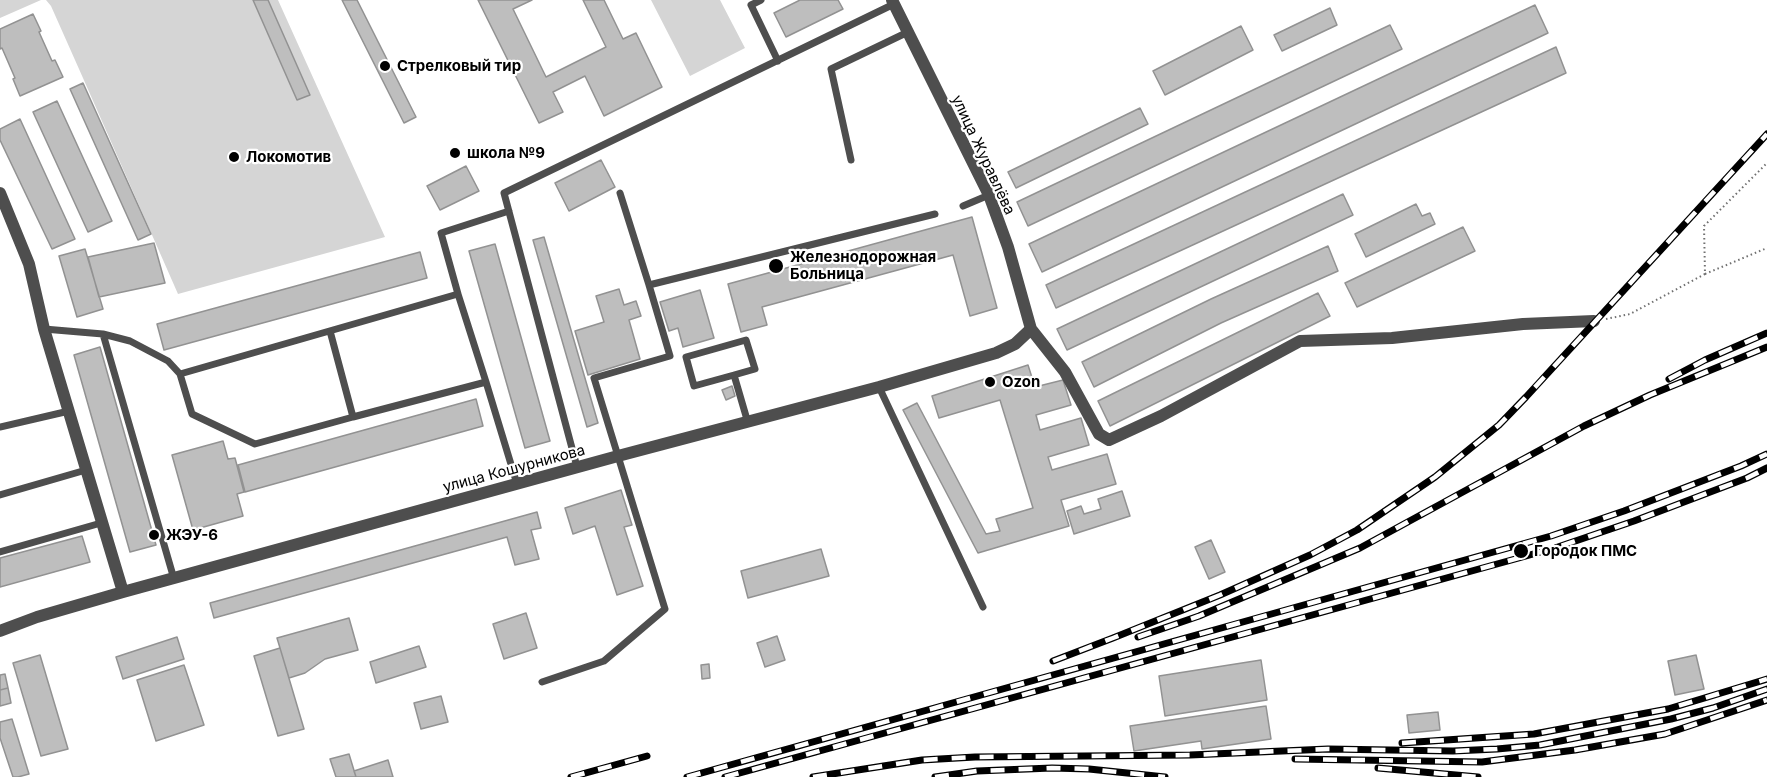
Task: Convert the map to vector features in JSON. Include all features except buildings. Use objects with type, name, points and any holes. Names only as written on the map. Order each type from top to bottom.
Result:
[{"type":"street","name":"улица Журавлёва","points":[[893,2],[989,195],[1008,247],[1031,329]]},
{"type":"street","points":[[0,193],[29,264],[44,329],[123,592]]},
{"type":"street","points":[[1031,329],[1060,365],[1099,434],[1109,440],[1161,416],[1300,341],[1392,338],[1523,324],[1594,321]]},
{"type":"street","name":"улица Кошурникова","points":[[0,631],[38,617],[123,592],[577,467],[748,423],[996,353],[1015,344],[1031,329]]},
{"type":"lane","points":[[761,0],[751,5],[778,61]]},
{"type":"lane","points":[[577,467],[504,194],[778,61],[893,2]]},
{"type":"lane","points":[[851,160],[831,69],[908,32]]},
{"type":"lane","points":[[542,682],[604,661],[665,609],[594,378],[670,356],[620,193]]},
{"type":"lane","points":[[963,206],[989,195]]},
{"type":"lane","points":[[509,211],[441,232],[517,484]]},
{"type":"lane","points":[[649,285],[935,214]]},
{"type":"lane","points":[[180,374],[458,294]]},
{"type":"lane","points":[[44,329],[103,334],[130,341],[168,361],[180,374],[192,414],[255,444],[486,381]]},
{"type":"lane","points":[[330,331],[353,417]]},
{"type":"lane","points":[[103,334],[174,579]]},
{"type":"lane","points":[[746,340],[754,369],[734,375],[694,386],[686,357],[746,340]]},
{"type":"lane","points":[[734,375],[748,423]]},
{"type":"lane","points":[[879,387],[983,607]]},
{"type":"lane","points":[[0,427],[69,411]]},
{"type":"lane","points":[[0,495],[86,470]]},
{"type":"lane","points":[[0,552],[101,523]]},
{"type":"path","points":[[1705,274],[1704,226],[1767,164]]},
{"type":"path","points":[[1594,321],[1630,314],[1705,274],[1767,248]]},
{"type":"shaded area","points":[[0,0],[41,0],[0,18]]},
{"type":"shaded area","name":"Локомотив","points":[[46,0],[278,0],[385,237],[178,294],[51,6]]},
{"type":"shaded area","points":[[651,0],[720,0],[745,48],[690,76]]},
{"type":"railway","points":[[1053,661],[1220,595],[1310,555],[1357,530],[1435,477],[1499,425],[1767,134]]},
{"type":"railway","points":[[1669,379],[1705,360],[1767,333]]},
{"type":"railway","points":[[1138,637],[1199,616],[1360,548],[1584,426],[1650,395],[1767,347]]},
{"type":"railway","points":[[687,777],[1551,536],[1624,511],[1767,454]]},
{"type":"railway","points":[[725,777],[1555,548],[1634,521],[1747,478],[1767,468]]},
{"type":"railway","points":[[1402,743],[1534,734],[1668,709],[1767,679]]},
{"type":"railway","points":[[813,777],[922,760],[975,757],[1190,755],[1328,749],[1453,751],[1497,749],[1540,745],[1671,719],[1713,708],[1767,689]]},
{"type":"railway","points":[[1295,759],[1482,762],[1575,750],[1665,734],[1767,700]]},
{"type":"railway","points":[[571,777],[647,756]]},
{"type":"railway","points":[[935,777],[977,771],[1052,768],[1089,769],[1165,777]]},
{"type":"railway","points":[[1378,768],[1478,777]]},
{"type":"place","name":"Стрелковый тир","points":[[385,66]]},
{"type":"place","name":"школа №9","points":[[455,153]]},
{"type":"place","name":"Локомотив","points":[[234,157]]},
{"type":"place","name":"Железнодорожная Больница","points":[[776,266]]},
{"type":"place","name":"Ozon","points":[[990,382]]},
{"type":"place","name":"ЖЭУ-6","points":[[154,535]]},
{"type":"place","name":"Городок ПМС","points":[[1521,551]]}]
